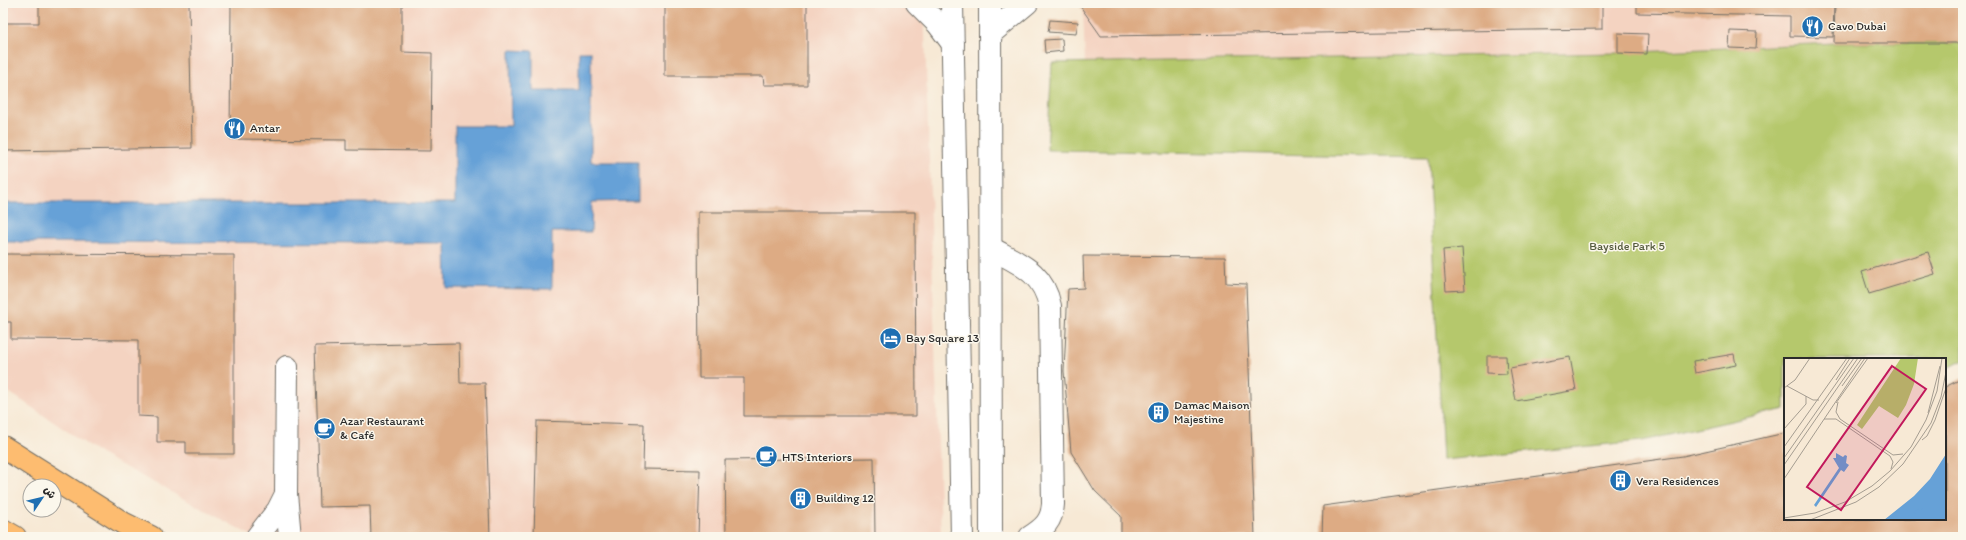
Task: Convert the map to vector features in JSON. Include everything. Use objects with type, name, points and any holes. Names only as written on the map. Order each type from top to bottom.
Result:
[{"type":"main road","points":[[3,447],[123,523],[151,537]]},
{"type":"main road","points":[[3,530],[14,537]]},
{"type":"street","points":[[917,3],[938,24],[953,44]]},
{"type":"street","points":[[952,3],[962,537]]},
{"type":"street","points":[[990,3],[992,537]]},
{"type":"street","points":[[990,34],[1027,3]]},
{"type":"street","points":[[991,248],[1030,271],[1041,280],[1047,292],[1050,306],[1054,504],[1048,524],[1030,537]]},
{"type":"street","points":[[287,367],[286,494],[290,537]]},
{"type":"street","points":[[257,537],[278,510],[286,494]]},
{"type":"shaded area","points":[[3,3],[924,3],[941,537],[254,537],[101,454],[3,388]]},
{"type":"shaded area","points":[[1083,3],[1963,3],[1963,43],[1834,43],[1618,53],[1085,64]]},
{"type":"green space","name":"Bayside Park 5","points":[[1834,43],[1963,43],[1963,360],[1946,368],[1946,358],[1784,358],[1784,409],[1642,441],[1443,460],[1428,157],[1047,150],[1052,63],[1618,53]]},
{"type":"water","points":[[510,50],[533,51],[533,91],[579,91],[579,52],[591,52],[591,162],[638,162],[638,201],[592,202],[591,232],[552,232],[552,289],[446,288],[445,243],[3,242],[3,203],[455,203],[455,126],[511,126]]},
{"type":"building","points":[[39,3],[189,3],[192,148],[3,151],[3,23],[39,23]]},
{"type":"building","points":[[231,3],[402,3],[402,52],[432,53],[431,151],[346,150],[346,140],[230,139]]},
{"type":"building","points":[[665,3],[807,3],[807,85],[764,85],[763,76],[665,76]]},
{"type":"building","points":[[1080,3],[1602,3],[1602,29],[1101,36],[1080,6]]},
{"type":"building","name":"Cavo Dubai","points":[[1637,3],[1834,3],[1833,37],[1790,36],[1790,16],[1637,13]]},
{"type":"building","points":[[1835,3],[1963,3],[1963,43],[1834,43]]},
{"type":"building","points":[[1050,20],[1078,22],[1076,34],[1048,32]]},
{"type":"building","points":[[1730,31],[1757,32],[1756,49],[1729,48]]},
{"type":"building","points":[[1618,33],[1648,34],[1647,54],[1618,53]]},
{"type":"building","points":[[1062,39],[1063,51],[1045,53],[1044,40]]},
{"type":"building","points":[[698,212],[915,212],[916,416],[744,416],[744,378],[699,378]]},
{"type":"building","points":[[1462,248],[1465,290],[1446,291],[1443,250]]},
{"type":"building","points":[[1928,252],[1935,274],[1869,294],[1862,272]]},
{"type":"building","points":[[3,254],[234,255],[234,454],[186,454],[186,442],[157,442],[157,417],[138,416],[138,340],[11,339],[11,322],[3,322]]},
{"type":"building","name":"Damac Maison Majestine","points":[[1083,256],[1225,257],[1226,283],[1246,284],[1255,537],[1121,537],[1121,516],[1095,491],[1071,452],[1064,371],[1068,289],[1084,288]]},
{"type":"building","points":[[459,343],[460,383],[485,383],[490,537],[371,537],[370,506],[320,507],[315,346]]},
{"type":"building","points":[[1734,354],[1736,365],[1695,373],[1693,361]]},
{"type":"building","points":[[1487,356],[1506,356],[1507,374],[1487,373]]},
{"type":"building","points":[[1570,357],[1576,390],[1516,401],[1510,368]]},
{"type":"building","name":"Vera Residences","points":[[1963,378],[1963,537],[1322,537],[1323,506],[1683,456],[1784,433],[1784,520],[1946,520],[1946,386]]},
{"type":"building","points":[[537,421],[644,424],[643,469],[700,470],[698,537],[534,537]]},
{"type":"building","name":"Building 12","points":[[874,458],[875,537],[726,537],[725,460]]},
{"type":"place","name":"Cavo Dubai","points":[[1812,26]]},
{"type":"place","name":"Antar","points":[[234,128]]},
{"type":"place","name":"Bay Square 13","points":[[891,338]]},
{"type":"place","name":"Damac Maison Majestine","points":[[1159,412]]},
{"type":"place","name":"Azar Restaurant & Café","points":[[325,428]]},
{"type":"place","name":"HTS Interiors","points":[[766,457]]},
{"type":"place","name":"Vera Residences","points":[[1620,481]]},
{"type":"place","name":"Building 12","points":[[800,498]]}]
